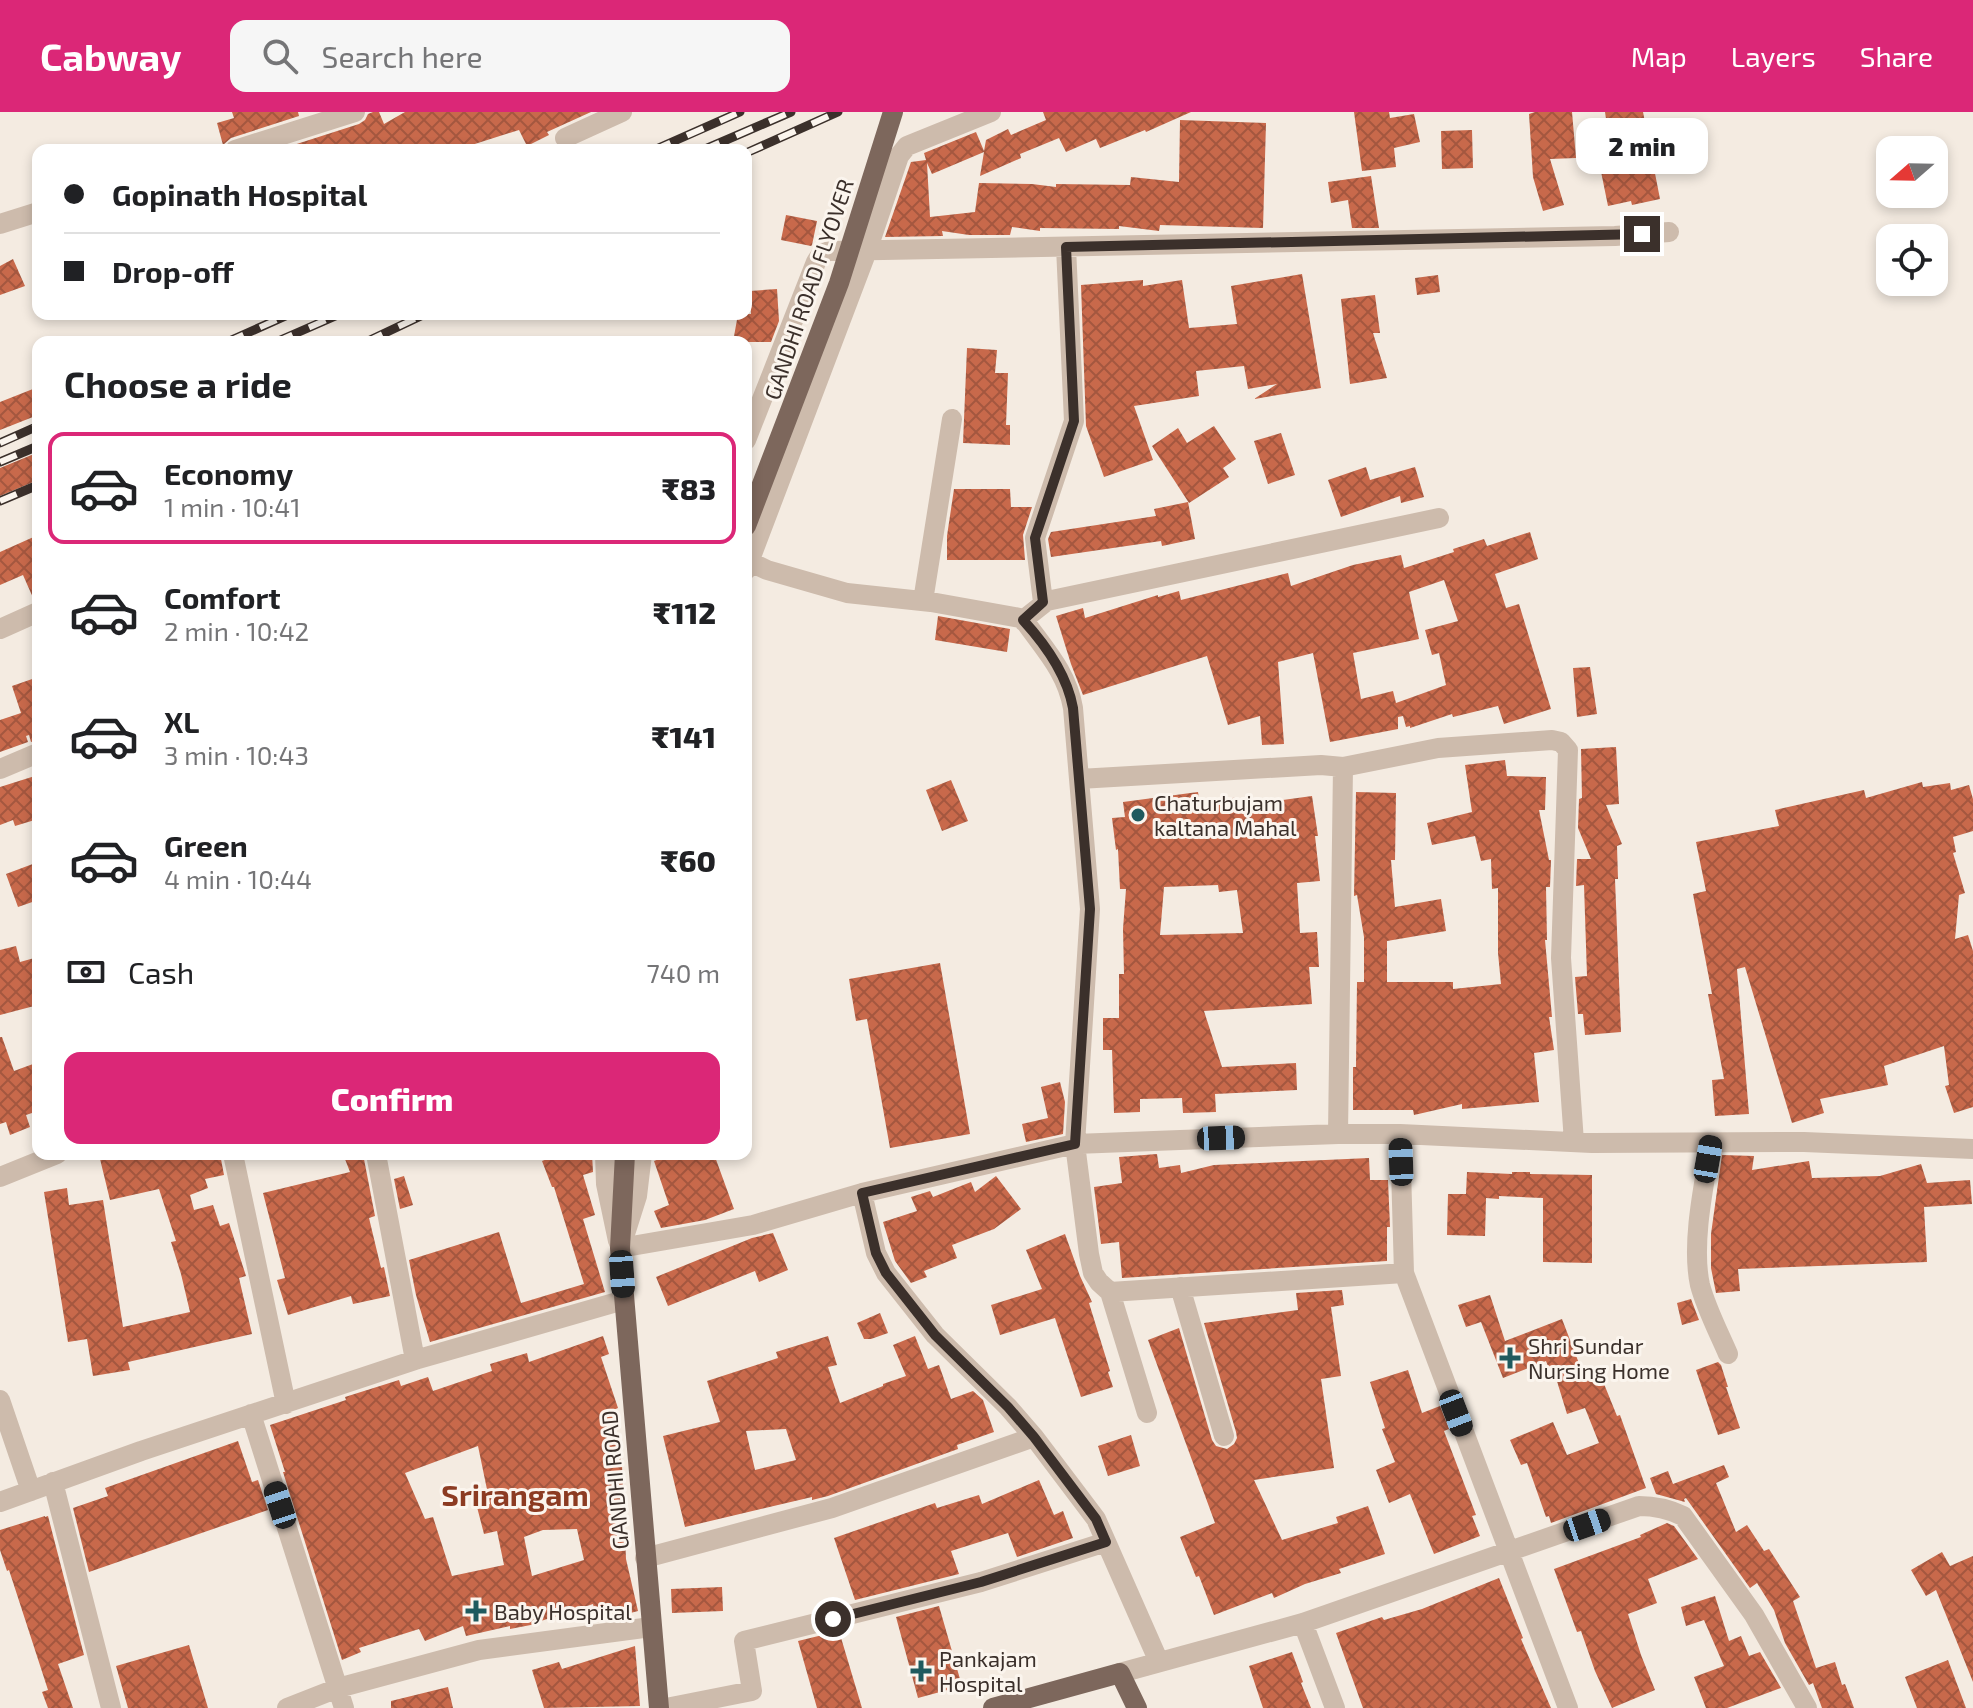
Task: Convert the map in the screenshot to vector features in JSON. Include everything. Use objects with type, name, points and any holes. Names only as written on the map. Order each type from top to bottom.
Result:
[{"type":"main road","name":"GANDHI ROAD FLYOVER","points":[[752,510],[839,283],[893,112]]},
{"type":"main road","points":[[620,1248],[625,1160]]},
{"type":"main road","name":"GANDHI ROAD","points":[[620,1248],[659,1708]]},
{"type":"main road","points":[[993,1708],[1120,1673],[1137,1708]]},
{"type":"street","points":[[254,144],[355,112]]},
{"type":"street","points":[[565,138],[622,112]]},
{"type":"street","points":[[752,555],[867,251],[901,151],[991,112]]},
{"type":"street","points":[[0,224],[32,214]]},
{"type":"street","points":[[752,425],[816,262],[821,254],[829,251],[1583,237],[1669,232]]},
{"type":"street","points":[[1043,602],[1035,538],[1074,421],[1066,247]]},
{"type":"street","points":[[923,601],[952,419]]},
{"type":"street","points":[[1023,620],[1043,602],[1439,518]]},
{"type":"street","points":[[752,567],[847,593],[923,601],[1023,620],[1063,674],[1073,708],[1090,909],[1075,1144],[1093,1273],[1110,1292],[1147,1413]]},
{"type":"street","points":[[0,629],[32,615]]},
{"type":"street","points":[[1079,779],[1321,765],[1343,767],[1438,748],[1558,741],[1568,750],[1561,958],[1583,1143]]},
{"type":"street","points":[[0,769],[32,756]]},
{"type":"street","points":[[1338,1134],[1343,767]]},
{"type":"street","points":[[1400,1134],[1404,1273],[1568,1708]]},
{"type":"street","points":[[620,1248],[753,1225],[854,1195],[1075,1144],[1400,1134],[1583,1143],[1804,1142],[1973,1149]]},
{"type":"street","points":[[1707,1143],[1697,1247],[1700,1285],[1728,1354]]},
{"type":"street","points":[[0,1177],[42,1160]]},
{"type":"street","points":[[234,1160],[286,1404]]},
{"type":"street","points":[[377,1160],[415,1360]]},
{"type":"street","points":[[605,1160],[606,1184],[620,1248]]},
{"type":"street","points":[[620,1248],[637,1196],[641,1160]]},
{"type":"street","points":[[854,1195],[886,1273],[935,1335],[1034,1437],[1096,1519],[1159,1662]]},
{"type":"street","points":[[1110,1292],[1404,1273]]},
{"type":"street","points":[[1180,1287],[1224,1436]]},
{"type":"street","points":[[0,1502],[415,1360],[624,1300]]},
{"type":"street","points":[[0,1400],[31,1491]]},
{"type":"street","points":[[251,1414],[341,1698]]},
{"type":"street","points":[[645,1558],[832,1508],[1034,1437]]},
{"type":"street","points":[[53,1482],[111,1708]]},
{"type":"street","points":[[1120,1673],[1303,1623],[1639,1506],[1671,1510],[1683,1516],[1754,1615],[1807,1708]]},
{"type":"street","points":[[666,1708],[752,1691],[744,1641],[981,1582],[1106,1542]]},
{"type":"street","points":[[1303,1623],[1335,1708]]},
{"type":"street","points":[[287,1708],[341,1698],[479,1650],[651,1627]]},
{"type":"building","points":[[232,112],[298,112],[299,116],[231,138],[223,144],[217,123],[234,118]]},
{"type":"building","points":[[379,112],[384,124],[405,112],[591,112],[547,132],[549,135],[531,144],[526,144],[519,130],[475,144],[297,144],[359,124],[368,114]]},
{"type":"building","points":[[1043,112],[1191,112],[1100,148],[1096,139],[1066,152],[1059,138],[1020,154],[1021,158],[980,176],[984,152],[932,174],[927,163],[930,217],[975,212],[979,183],[1056,187],[1056,184],[1130,185],[1131,177],[1179,182],[1180,120],[1266,123],[1263,228],[1160,225],[1159,231],[1119,226],[1119,229],[1040,228],[1040,231],[1012,227],[1010,235],[969,235],[942,231],[943,236],[885,237],[911,162],[926,160],[924,153],[976,132],[984,151],[986,140],[1008,129],[1011,135],[1046,120]]},
{"type":"building","points":[[1354,112],[1389,112],[1390,118],[1414,114],[1420,142],[1394,148],[1396,167],[1362,171]]},
{"type":"building","points":[[1572,112],[1576,158],[1550,159],[1564,205],[1543,211],[1533,177],[1529,114]]},
{"type":"building","points":[[1605,112],[1643,112],[1660,199],[1608,206],[1595,142],[1609,139]]},
{"type":"building","points":[[1472,130],[1473,168],[1442,169],[1441,131]]},
{"type":"building","points":[[1371,176],[1379,228],[1352,228],[1348,200],[1331,203],[1328,182]]},
{"type":"building","points":[[786,215],[817,221],[811,246],[781,240]]},
{"type":"building","points":[[13,259],[25,286],[0,295],[0,266]]},
{"type":"building","points":[[1302,274],[1321,388],[1254,399],[1277,384],[1248,389],[1244,366],[1196,371],[1199,396],[1134,406],[1153,460],[1104,477],[1086,426],[1081,285],[1143,280],[1143,286],[1182,280],[1189,328],[1237,324],[1231,286]]},
{"type":"building","points":[[1438,275],[1440,292],[1417,295],[1415,278]]},
{"type":"building","points":[[777,289],[779,321],[771,342],[752,342],[752,336],[734,336],[737,320],[752,320],[752,291]]},
{"type":"building","points":[[1375,295],[1380,333],[1373,333],[1387,378],[1350,384],[1341,299]]},
{"type":"building","points":[[967,348],[997,350],[995,373],[1008,373],[1006,425],[1010,425],[1010,445],[963,443]]},
{"type":"building","points":[[32,389],[32,417],[0,430],[0,402]]},
{"type":"building","points":[[1214,426],[1236,459],[1223,468],[1229,477],[1189,503],[1152,446],[1178,428],[1187,443]]},
{"type":"building","points":[[1281,433],[1295,475],[1268,484],[1254,441]]},
{"type":"building","points":[[32,455],[32,483],[0,496],[0,468]]},
{"type":"building","points":[[1366,467],[1370,480],[1415,467],[1424,497],[1401,503],[1400,496],[1341,517],[1328,480]]},
{"type":"building","points":[[954,489],[1010,489],[1011,507],[1032,507],[1023,535],[1025,560],[947,560]]},
{"type":"building","points":[[1188,502],[1195,539],[1162,546],[1161,541],[1051,557],[1048,539],[1051,532],[1156,516],[1154,509]]},
{"type":"building","points":[[1530,532],[1538,559],[1495,574],[1506,608],[1519,604],[1551,709],[1504,724],[1498,706],[1453,717],[1452,714],[1410,728],[1406,727],[1403,716],[1398,717],[1398,729],[1330,742],[1313,653],[1278,662],[1284,744],[1262,745],[1260,716],[1228,725],[1207,656],[1083,695],[1056,616],[1083,608],[1085,618],[1158,595],[1179,591],[1181,600],[1288,573],[1291,586],[1353,565],[1401,555],[1404,568],[1484,539],[1487,546]],"holes":[[[1444,580],[1458,621],[1425,630],[1432,655],[1439,653],[1446,685],[1396,703],[1393,691],[1361,699],[1353,653],[1419,639],[1409,592]]]},
{"type":"building","points":[[32,538],[32,595],[23,575],[0,585],[0,552]]},
{"type":"building","points":[[938,616],[1010,629],[1007,652],[935,640]]},
{"type":"building","points":[[1590,667],[1597,714],[1577,717],[1573,668]]},
{"type":"building","points":[[32,679],[32,742],[29,735],[26,736],[28,742],[0,752],[0,720],[21,713],[12,686]]},
{"type":"building","points":[[1616,747],[1619,804],[1606,805],[1622,844],[1617,846],[1618,879],[1615,879],[1621,1032],[1585,1035],[1583,1014],[1578,1014],[1575,977],[1587,976],[1584,885],[1576,886],[1577,859],[1591,859],[1578,828],[1579,799],[1582,798],[1581,749]]},
{"type":"building","points":[[1505,760],[1507,776],[1546,777],[1545,810],[1539,810],[1551,860],[1550,887],[1546,887],[1545,940],[1554,1050],[1534,1053],[1539,1102],[1462,1109],[1462,1104],[1414,1115],[1413,1110],[1353,1110],[1357,982],[1364,982],[1364,937],[1357,895],[1354,896],[1356,792],[1396,793],[1395,860],[1391,860],[1395,907],[1441,899],[1446,931],[1387,941],[1387,982],[1453,982],[1453,989],[1501,984],[1498,888],[1492,889],[1491,859],[1481,861],[1475,836],[1432,845],[1427,823],[1472,812],[1465,765]]},
{"type":"building","points":[[32,777],[32,821],[15,826],[13,820],[0,825],[0,787]]},
{"type":"building","points":[[951,780],[968,821],[942,831],[926,790]]},
{"type":"building","points":[[1922,782],[1923,787],[1950,783],[1951,790],[1969,785],[1973,799],[1973,831],[1953,837],[1956,852],[1953,853],[1965,893],[1959,895],[1955,939],[1968,935],[1973,951],[1973,1107],[1954,1113],[1945,1086],[1949,1085],[1944,1046],[1884,1066],[1888,1085],[1820,1099],[1824,1113],[1792,1123],[1745,967],[1737,969],[1749,1114],[1715,1116],[1712,1080],[1724,1079],[1693,894],[1706,891],[1696,842],[1779,826],[1775,810],[1864,790],[1866,798]]},
{"type":"building","points":[[1198,792],[1200,805],[1237,797],[1239,806],[1312,796],[1320,881],[1297,883],[1300,933],[1317,932],[1319,967],[1309,967],[1312,1004],[1204,1011],[1222,1067],[1296,1063],[1297,1090],[1215,1094],[1216,1112],[1183,1113],[1182,1098],[1140,1099],[1140,1112],[1114,1113],[1112,1050],[1103,1050],[1103,1018],[1119,1018],[1119,974],[1124,974],[1126,889],[1120,889],[1118,849],[1112,818],[1125,817],[1123,802]],"holes":[[[1218,885],[1219,892],[1237,890],[1243,933],[1160,935],[1164,887]]]},
{"type":"building","points":[[32,864],[32,902],[18,907],[6,874]]},
{"type":"building","points":[[16,946],[20,962],[32,959],[32,1007],[0,1015],[0,950]]},
{"type":"building","points":[[940,963],[970,1134],[890,1148],[867,1019],[856,1021],[849,979]]},
{"type":"building","points":[[2,1037],[14,1071],[32,1064],[32,1113],[26,1115],[30,1127],[10,1135],[6,1122],[0,1124]]},
{"type":"building","points":[[1060,1082],[1065,1102],[1063,1134],[1026,1142],[1022,1124],[1048,1118],[1041,1087]]},
{"type":"building","points":[[1157,1154],[1159,1168],[1180,1165],[1181,1173],[1214,1165],[1369,1158],[1370,1180],[1388,1180],[1390,1227],[1387,1227],[1387,1261],[1122,1278],[1119,1242],[1101,1244],[1094,1187],[1122,1183],[1119,1157]]},
{"type":"building","points":[[1722,1155],[1754,1156],[1752,1170],[1809,1161],[1812,1178],[1880,1176],[1921,1164],[1927,1183],[1970,1180],[1972,1204],[1924,1207],[1927,1262],[1738,1269],[1740,1291],[1716,1293],[1711,1268],[1711,1234]]},
{"type":"building","points":[[100,1160],[221,1160],[224,1175],[205,1179],[208,1188],[190,1195],[194,1210],[213,1205],[220,1226],[229,1223],[246,1276],[239,1278],[252,1334],[128,1362],[130,1370],[93,1376],[87,1339],[68,1342],[44,1192],[67,1188],[69,1205],[103,1200],[123,1327],[190,1312],[171,1242],[176,1241],[159,1189],[110,1200]]},
{"type":"building","points":[[345,1160],[364,1160],[375,1216],[369,1218],[390,1296],[353,1304],[351,1296],[288,1315],[277,1280],[285,1278],[263,1193],[350,1172]]},
{"type":"building","points":[[592,1160],[593,1172],[583,1175],[595,1215],[583,1219],[605,1292],[430,1342],[409,1260],[499,1232],[521,1303],[584,1284],[554,1187],[542,1161]]},
{"type":"building","points":[[716,1160],[734,1209],[705,1220],[661,1228],[654,1211],[669,1205],[654,1161]]},
{"type":"building","points":[[1467,1172],[1592,1175],[1592,1263],[1543,1262],[1543,1198],[1486,1198],[1485,1236],[1447,1235],[1448,1194],[1466,1194]]},
{"type":"building","points":[[404,1176],[413,1205],[400,1209],[394,1179]]},
{"type":"building","points":[[996,1176],[1021,1209],[994,1229],[952,1245],[957,1258],[924,1271],[927,1277],[911,1283],[895,1261],[883,1222],[917,1211],[911,1197],[930,1191],[933,1197],[971,1182],[975,1192]]},
{"type":"building","points":[[773,1233],[788,1270],[759,1282],[755,1271],[668,1306],[656,1277],[752,1238]]},
{"type":"building","points":[[1065,1234],[1092,1302],[1089,1303],[1113,1387],[1081,1397],[1055,1318],[1000,1335],[991,1305],[1042,1289],[1026,1250]]},
{"type":"building","points":[[1342,1290],[1344,1305],[1331,1307],[1341,1376],[1321,1379],[1334,1468],[1254,1480],[1282,1540],[1338,1523],[1336,1517],[1368,1506],[1385,1554],[1339,1569],[1341,1573],[1274,1598],[1272,1593],[1214,1615],[1180,1537],[1215,1523],[1148,1340],[1179,1328],[1212,1440],[1216,1446],[1227,1449],[1234,1444],[1236,1432],[1204,1323],[1298,1310],[1296,1293]]},
{"type":"building","points":[[1490,1295],[1505,1341],[1562,1319],[1585,1379],[1600,1374],[1617,1416],[1620,1415],[1646,1488],[1551,1523],[1549,1516],[1546,1517],[1527,1463],[1521,1465],[1510,1440],[1553,1422],[1567,1455],[1599,1443],[1585,1408],[1567,1414],[1556,1378],[1553,1379],[1546,1361],[1503,1378],[1481,1322],[1466,1327],[1458,1305]]},
{"type":"building","points":[[1691,1299],[1699,1320],[1682,1325],[1677,1303]]},
{"type":"building","points":[[880,1313],[888,1333],[864,1339],[857,1323]]},
{"type":"building","points":[[603,1336],[609,1354],[601,1357],[618,1408],[611,1411],[622,1465],[626,1559],[638,1611],[597,1620],[593,1604],[541,1623],[466,1636],[463,1626],[425,1641],[419,1629],[359,1648],[361,1652],[342,1660],[270,1425],[399,1380],[401,1386],[428,1377],[433,1391],[492,1371],[490,1364],[527,1353],[529,1362]],"holes":[[[478,1446],[490,1504],[477,1507],[484,1534],[497,1531],[504,1565],[452,1576],[433,1517],[425,1519],[405,1473]],[[577,1529],[584,1560],[532,1576],[524,1537],[543,1530]]]},
{"type":"building","points":[[828,1336],[837,1365],[828,1367],[840,1403],[906,1376],[893,1345],[915,1336],[928,1369],[939,1365],[951,1399],[973,1391],[983,1400],[994,1432],[957,1445],[958,1449],[828,1496],[812,1500],[812,1497],[685,1527],[663,1436],[720,1422],[707,1381],[778,1358],[776,1352]],"holes":[[[786,1429],[796,1460],[755,1470],[746,1431]]]},
{"type":"building","points":[[1718,1362],[1740,1428],[1718,1435],[1696,1370]]},
{"type":"building","points":[[1408,1370],[1422,1413],[1440,1406],[1449,1429],[1444,1431],[1476,1515],[1472,1516],[1480,1536],[1434,1554],[1410,1494],[1389,1503],[1376,1470],[1395,1462],[1382,1429],[1385,1428],[1370,1382]]},
{"type":"building","points":[[1131,1435],[1140,1466],[1108,1476],[1098,1446]]},
{"type":"building","points":[[238,1441],[252,1482],[258,1480],[268,1510],[89,1572],[73,1508],[108,1496],[105,1488]]},
{"type":"building","points":[[1724,1465],[1729,1477],[1716,1483],[1736,1532],[1747,1525],[1764,1551],[1769,1549],[1800,1597],[1793,1601],[1816,1668],[1835,1662],[1854,1708],[1822,1708],[1813,1683],[1809,1685],[1785,1643],[1774,1610],[1757,1583],[1750,1588],[1686,1498],[1685,1502],[1656,1494],[1650,1478],[1668,1471],[1673,1484]]},
{"type":"building","points":[[1039,1480],[1054,1515],[1063,1511],[1073,1538],[1017,1557],[1008,1533],[951,1551],[959,1574],[855,1600],[834,1538],[935,1503],[937,1508],[979,1495],[982,1504]]},
{"type":"building","points":[[48,1516],[84,1655],[58,1664],[73,1708],[48,1708],[42,1692],[48,1690],[0,1550],[0,1530]]},
{"type":"building","points":[[1667,1523],[1674,1526],[1698,1559],[1648,1579],[1657,1603],[1628,1614],[1655,1690],[1612,1708],[1581,1631],[1577,1632],[1554,1569],[1641,1537]]},
{"type":"building","points":[[1942,1552],[1950,1566],[1973,1556],[1973,1682],[1936,1590],[1926,1596],[1911,1570]]},
{"type":"building","points":[[1499,1578],[1551,1708],[1363,1708],[1336,1633],[1382,1617],[1384,1620],[1422,1609]]},
{"type":"building","points":[[722,1587],[723,1611],[672,1613],[671,1589]]},
{"type":"building","points":[[1715,1596],[1729,1641],[1741,1636],[1749,1656],[1760,1652],[1781,1688],[1727,1708],[1706,1708],[1694,1677],[1724,1666],[1704,1620],[1686,1626],[1681,1607]]},
{"type":"building","points":[[939,1606],[962,1686],[918,1698],[896,1617]]},
{"type":"building","points":[[839,1631],[862,1708],[817,1708],[798,1641]]},
{"type":"building","points":[[189,1645],[208,1708],[128,1708],[116,1666]]},
{"type":"building","points":[[635,1646],[640,1706],[544,1708],[532,1670],[559,1662],[562,1669]]},
{"type":"building","points":[[1292,1652],[1311,1708],[1263,1708],[1249,1666]]},
{"type":"building","points":[[1948,1660],[1966,1708],[1917,1708],[1905,1677]]},
{"type":"building","points":[[448,1687],[453,1708],[391,1708],[391,1701]]},
{"type":"railway","points":[[668,144],[740,112]]},
{"type":"railway","points":[[717,144],[791,112]]},
{"type":"railway","points":[[752,150],[838,112]]},
{"type":"railway","points":[[240,336],[276,320]]},
{"type":"railway","points":[[290,336],[326,320]]},
{"type":"railway","points":[[379,336],[412,320]]},
{"type":"railway","points":[[0,443],[32,429]]},
{"type":"railway","points":[[0,462],[32,449]]},
{"type":"railway","points":[[0,501],[32,488]]},
{"type":"place","name":"Chaturbujam kaltana Mahal","points":[[1138,815]]},
{"type":"place","name":"Shri Sundar Nursing Home","points":[[1510,1358]]},
{"type":"place","name":"Baby Hospital","points":[[476,1611]]},
{"type":"place","name":"Pankajam Hospital","points":[[921,1671]]},
{"type":"district","name":"Srirangam","points":[[515,1494]]},
{"type":"route","points":[[833,1619],[981,1582],[1106,1542],[1096,1519],[1049,1455],[1008,1407],[935,1335],[886,1273],[876,1253],[862,1193],[1075,1144],[1090,909],[1073,708],[1063,674],[1023,620],[1043,602],[1035,538],[1074,421],[1066,247],[1642,234]]}]
